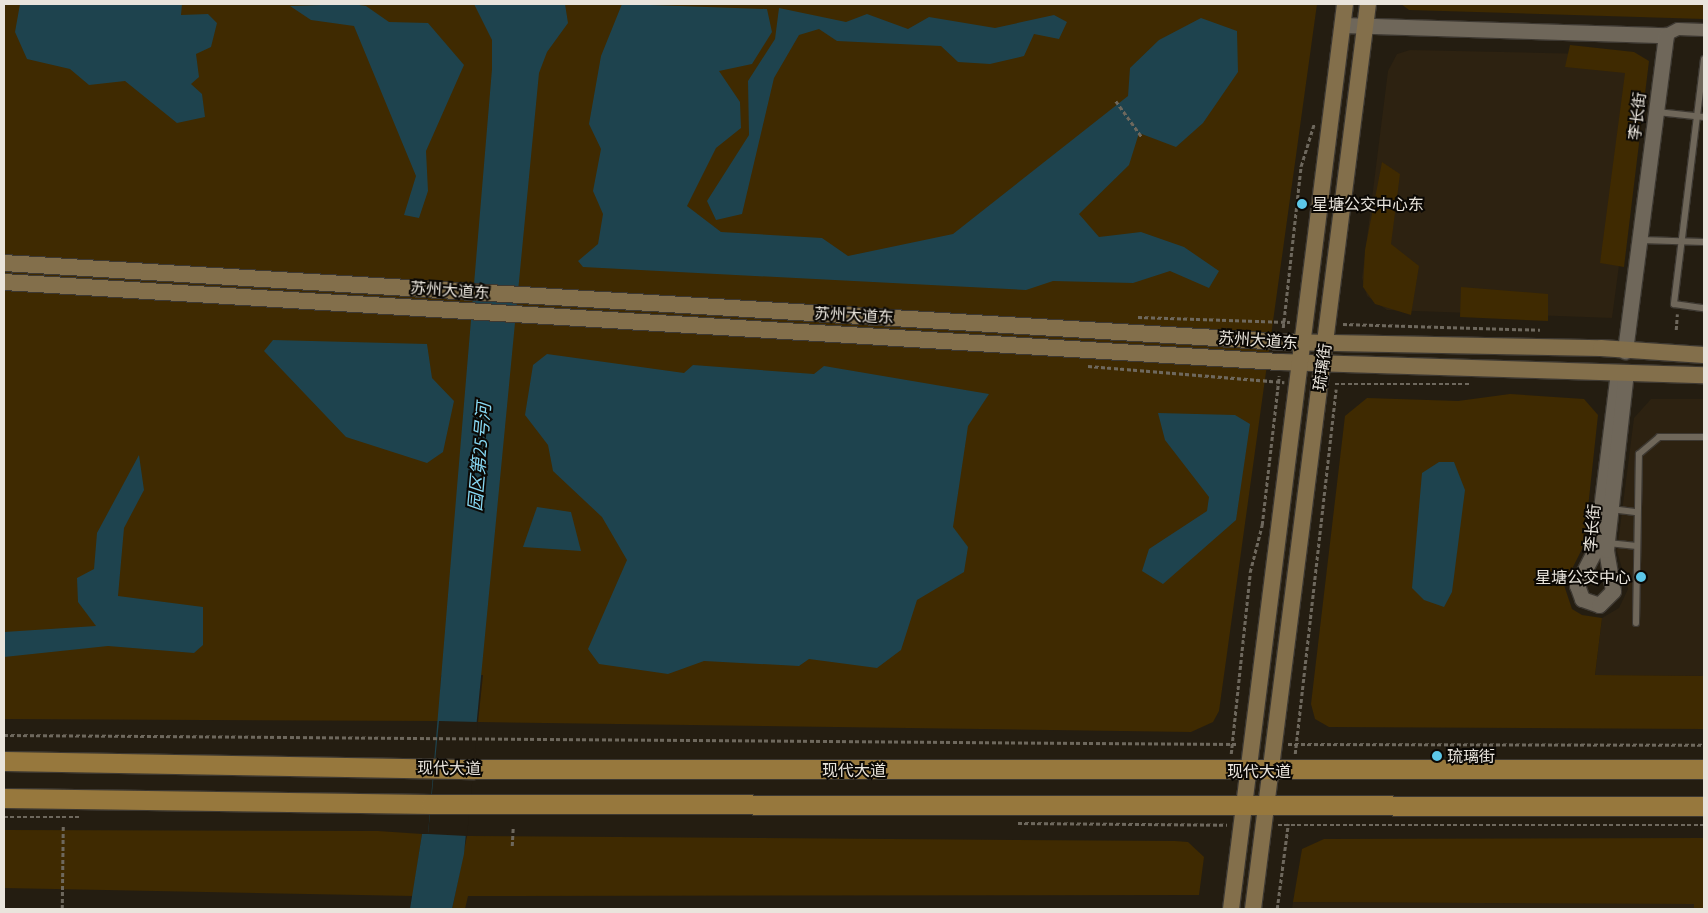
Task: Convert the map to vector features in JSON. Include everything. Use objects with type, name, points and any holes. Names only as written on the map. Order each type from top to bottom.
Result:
[{"type":"main road","name":"琉璃街","points":[[1231,909],[1241,825],[1235,804],[1248,772],[1252,744],[1345,4]]},
{"type":"main road","name":"琉璃街","points":[[1253,909],[1275,744],[1331,364],[1368,4]]},
{"type":"main road","name":"苏州大道东","points":[[4,263],[1282,342],[1625,351],[1704,355]]},
{"type":"main road","name":"苏州大道东","points":[[4,282],[1280,362],[1704,375]]},
{"type":"main road","name":"现代大道","points":[[4,761],[474,769],[1248,772],[1704,769]]},
{"type":"main road","name":"现代大道","points":[[4,798],[431,804],[1704,806]]},
{"type":"street","points":[[1342,25],[1666,35],[1678,29],[1704,30]]},
{"type":"street","name":"李长街","points":[[1625,351],[1666,35]]},
{"type":"street","name":"李长街","points":[[1622,372],[1607,543],[1613,591],[1605,603],[1590,603],[1582,599],[1577,585],[1596,548],[1622,372]]},
{"type":"lane","points":[[1704,59],[1701,116],[1674,304],[1704,308]]},
{"type":"lane","points":[[1656,112],[1701,116]]},
{"type":"lane","points":[[1639,240],[1704,242]]},
{"type":"lane","points":[[1636,623],[1638,462],[1644,446],[1659,437],[1704,437]]},
{"type":"lane","points":[[1611,509],[1637,512]]},
{"type":"lane","points":[[1607,543],[1637,546]]},
{"type":"path","points":[[1116,101],[1142,137]]},
{"type":"path","points":[[1282,342],[1301,166],[1314,121]]},
{"type":"path","points":[[1676,330],[1678,305]]},
{"type":"path","points":[[1136,317],[1306,323]]},
{"type":"path","points":[[1333,344],[1335,324],[1345,317]]},
{"type":"path","points":[[1335,324],[1544,330]]},
{"type":"path","points":[[1229,771],[1250,572],[1262,525],[1280,362]]},
{"type":"path","points":[[1294,771],[1331,364]]},
{"type":"path","points":[[4,735],[477,736],[1252,744]]},
{"type":"path","points":[[1275,744],[1704,746]]},
{"type":"path","points":[[1224,832],[1225,825],[1235,804]]},
{"type":"path","points":[[1277,909],[1290,804]]},
{"type":"path","points":[[1012,823],[1241,825]]},
{"type":"path","points":[[1264,825],[1704,825]]},
{"type":"path","points":[[62,909],[63,826]]},
{"type":"path","points":[[512,846],[513,828]]},
{"type":"shaded area","points":[[4,4],[1317,4],[1219,711],[1213,722],[1191,732],[478,722],[483,675],[441,675],[439,721],[4,719]]},
{"type":"shaded area","points":[[1401,4],[1704,4],[1704,19],[1409,10]]},
{"type":"shaded area","points":[[1570,45],[1634,52],[1649,61],[1624,267],[1600,263],[1625,73],[1565,67]]},
{"type":"shaded area","points":[[1410,50],[1631,55],[1644,77],[1612,318],[1387,310],[1367,296],[1362,278],[1388,71],[1397,54]]},
{"type":"shaded area","points":[[1382,162],[1400,174],[1391,244],[1419,266],[1411,315],[1375,304],[1363,287],[1365,250]]},
{"type":"shaded area","points":[[1461,287],[1548,294],[1548,321],[1460,317]]},
{"type":"shaded area","points":[[1510,394],[1584,399],[1598,415],[1584,545],[1564,585],[1572,609],[1582,615],[1602,618],[1595,675],[1704,676],[1704,729],[1329,727],[1315,719],[1311,704],[1345,416],[1367,398],[1458,401]]},
{"type":"shaded area","points":[[1651,399],[1704,399],[1704,676],[1595,675],[1602,618],[1619,608],[1628,589],[1617,551],[1634,418]]},
{"type":"shaded area","points":[[4,830],[378,831],[422,834],[413,896],[4,888]]},
{"type":"shaded area","points":[[467,836],[1175,841],[1188,842],[1204,857],[1199,895],[468,896],[465,909],[452,909]]},
{"type":"shaded area","points":[[1704,838],[1704,909],[1694,909],[1694,904],[1293,902],[1302,849],[1324,839]]},
{"type":"shaded area","points":[[1293,902],[1704,904],[1704,909],[1292,909]]},
{"type":"water","points":[[20,4],[182,4],[181,15],[208,14],[217,23],[211,47],[196,54],[199,77],[191,84],[202,94],[205,117],[177,123],[125,81],[89,85],[70,69],[27,59],[15,32]]},
{"type":"water","points":[[352,4],[366,6],[389,22],[428,23],[464,65],[426,151],[428,191],[419,218],[404,215],[416,176],[354,26],[311,20],[290,6]]},
{"type":"water","name":"园区第25号河","points":[[474,4],[565,4],[568,23],[547,52],[539,73],[464,854],[452,909],[410,909],[422,834],[428,834],[492,69],[492,40]]},
{"type":"water","points":[[622,4],[767,9],[772,32],[752,64],[719,71],[740,102],[741,128],[716,148],[687,206],[721,232],[822,238],[848,256],[953,234],[1128,96],[1130,68],[1159,40],[1201,18],[1237,31],[1238,72],[1203,123],[1176,147],[1139,133],[1129,165],[1079,214],[1099,237],[1141,232],[1184,247],[1219,271],[1209,288],[1170,271],[1133,283],[1053,281],[1026,290],[583,267],[578,261],[598,244],[603,214],[593,191],[601,149],[589,124],[601,56]]},
{"type":"water","points":[[779,8],[846,22],[867,14],[908,29],[929,17],[995,28],[1054,15],[1067,22],[1059,39],[1034,34],[1024,56],[990,64],[958,62],[941,46],[837,41],[819,29],[799,35],[774,78],[742,214],[716,220],[707,201],[749,135],[748,81],[775,39]]},
{"type":"water","points":[[273,340],[427,344],[432,378],[454,401],[443,452],[427,463],[346,437],[264,351]]},
{"type":"water","points":[[547,354],[684,373],[693,365],[814,374],[824,366],[989,394],[968,426],[953,527],[968,547],[964,572],[917,600],[901,650],[877,668],[809,659],[799,666],[704,661],[668,674],[599,664],[588,649],[627,560],[602,517],[553,471],[548,445],[525,415],[533,365]]},
{"type":"water","points":[[1158,413],[1235,415],[1250,424],[1236,520],[1163,584],[1142,571],[1149,549],[1207,511],[1209,497],[1165,440]]},
{"type":"water","points":[[139,455],[144,490],[124,528],[118,596],[203,607],[203,645],[194,653],[108,646],[4,657],[4,632],[96,626],[78,602],[77,578],[94,569],[97,533]]},
{"type":"water","points":[[1439,462],[1454,462],[1465,490],[1452,592],[1444,607],[1424,600],[1412,588],[1422,473]]},
{"type":"water","points":[[537,507],[571,512],[581,551],[523,547]]},
{"type":"pier","points":[[439,721],[478,722],[467,836],[428,834]]},
{"type":"place","name":"星塘公交中心东","points":[[1302,204]]},
{"type":"place","name":"星塘公交中心","points":[[1641,577]]},
{"type":"place","name":"琉璃街","points":[[1437,756]]}]
